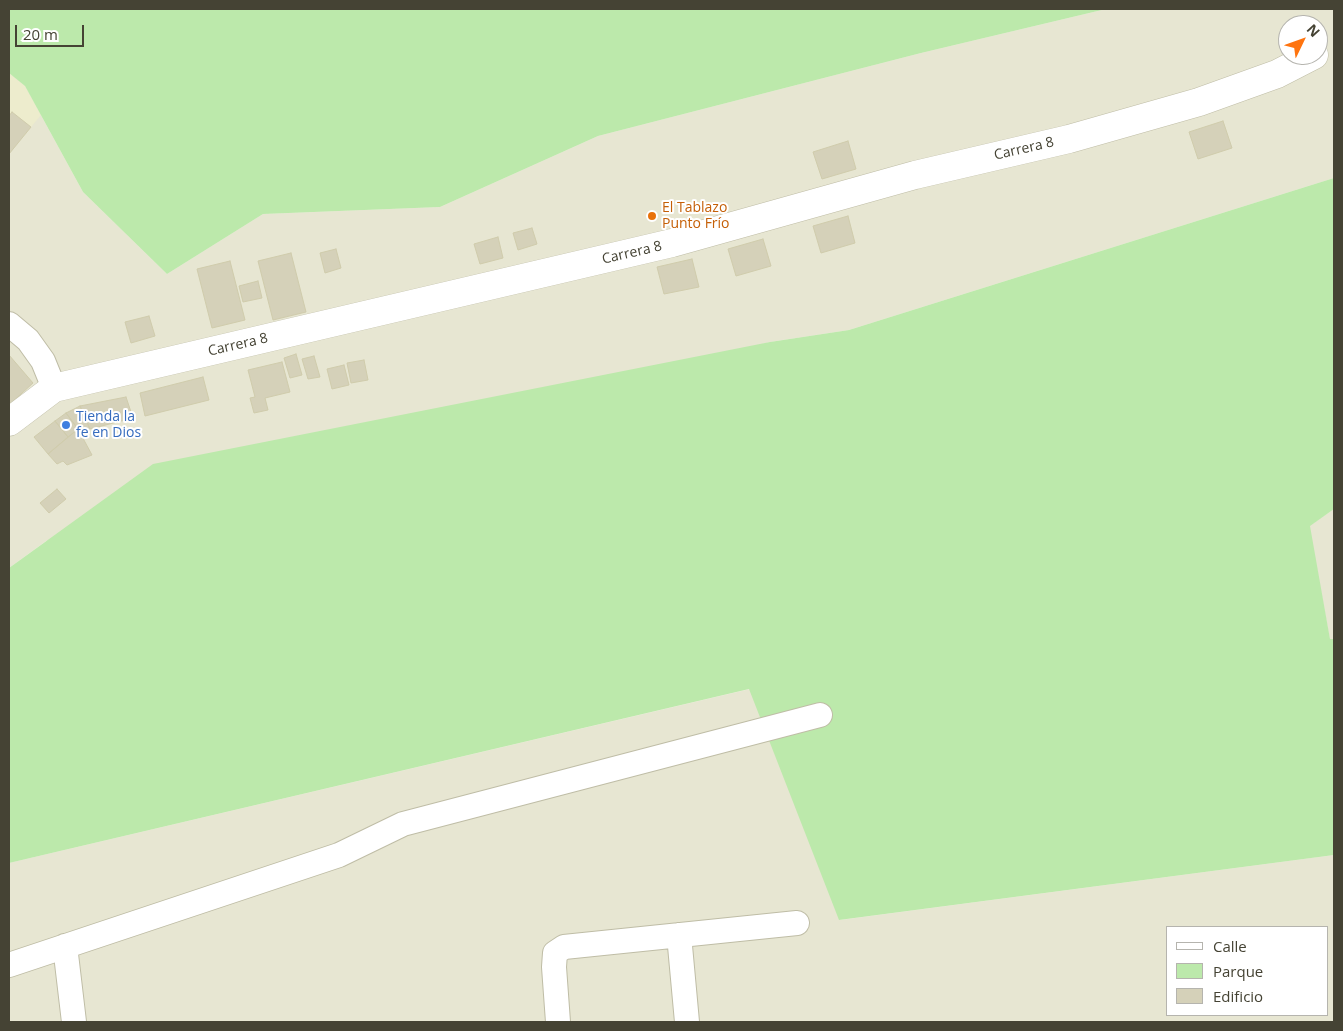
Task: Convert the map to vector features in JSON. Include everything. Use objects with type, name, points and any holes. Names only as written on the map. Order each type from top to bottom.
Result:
[{"type":"street","name":"Carrera 8","points":[[9,422],[54,388],[672,243],[915,175],[1069,139],[1199,102],[1276,74],[1294,65]]},
{"type":"street","points":[[9,324],[28,340],[43,361],[54,388]]},
{"type":"street","points":[[9,965],[339,855],[403,824],[820,715]]},
{"type":"street","points":[[558,1022],[554,967],[555,953],[564,947],[797,923]]},
{"type":"street","points":[[679,935],[687,1022]]},
{"type":"street","points":[[65,946],[74,1022]]},
{"type":"shaded area","points":[[1106,9],[1334,9],[1334,178],[849,330],[770,342],[46,541],[9,568],[9,73],[25,86],[83,192],[167,274],[263,214],[440,207],[598,136],[921,53]]},
{"type":"shaded area","points":[[9,73],[25,86],[41,115],[9,154]]},
{"type":"shaded area","points":[[1334,509],[1334,639],[1330,640],[1309,526]]},
{"type":"shaded area","points":[[750,689],[840,920],[1334,855],[1334,1022],[9,1022],[9,863]]},
{"type":"green space","points":[[9,9],[1106,9],[921,53],[598,136],[440,207],[263,214],[167,274],[83,192],[25,86],[9,73]]},
{"type":"green space","points":[[1334,178],[1334,509],[1310,526],[1330,639],[1334,639],[1334,855],[839,920],[749,689],[9,863],[9,568],[153,464],[770,342],[849,330]]},
{"type":"building","points":[[12,112],[31,127],[9,154],[9,116]]},
{"type":"building","points":[[1223,121],[1232,148],[1198,159],[1189,132]]},
{"type":"building","points":[[848,141],[856,169],[822,179],[813,152]]},
{"type":"building","points":[[848,216],[855,243],[821,253],[813,226]]},
{"type":"building","points":[[532,228],[537,244],[518,250],[513,233]]},
{"type":"building","points":[[498,237],[503,258],[480,264],[474,244]]},
{"type":"building","points":[[763,239],[771,266],[736,276],[728,249]]},
{"type":"building","points":[[336,249],[341,268],[325,273],[320,253]]},
{"type":"building","points":[[291,253],[306,312],[273,320],[258,261]]},
{"type":"building","points":[[692,259],[699,287],[664,294],[657,267]]},
{"type":"building","points":[[230,261],[245,320],[212,328],[197,269]]},
{"type":"building","points":[[258,281],[262,298],[243,302],[239,286]]},
{"type":"building","points":[[149,316],[155,336],[131,343],[125,322]]},
{"type":"building","points":[[296,354],[302,375],[290,378],[284,358]]},
{"type":"building","points":[[9,355],[33,383],[9,405]]},
{"type":"building","points":[[314,356],[320,377],[308,379],[302,359]]},
{"type":"building","points":[[364,360],[368,380],[351,383],[347,363]]},
{"type":"building","points":[[282,362],[290,392],[265,398],[268,410],[254,413],[250,398],[255,397],[248,370]]},
{"type":"building","points":[[344,365],[349,385],[332,389],[327,369]]},
{"type":"building","points":[[203,377],[209,400],[145,416],[140,393]]},
{"type":"building","points":[[126,397],[133,418],[90,429],[80,406]]},
{"type":"building","points":[[80,406],[90,429],[78,429],[66,413]]},
{"type":"building","name":"Tienda la fe en Dios","points":[[66,413],[78,429],[68,437],[55,421]]},
{"type":"building","points":[[55,421],[68,437],[48,454],[34,437]]},
{"type":"building","points":[[78,429],[92,455],[67,465],[63,461],[57,464],[48,454]]},
{"type":"building","points":[[57,489],[66,499],[49,513],[40,503]]},
{"type":"place","name":"El Tablazo Punto Frío","points":[[652,216]]},
{"type":"place","name":"Tienda la fe en Dios","points":[[66,425]]}]
